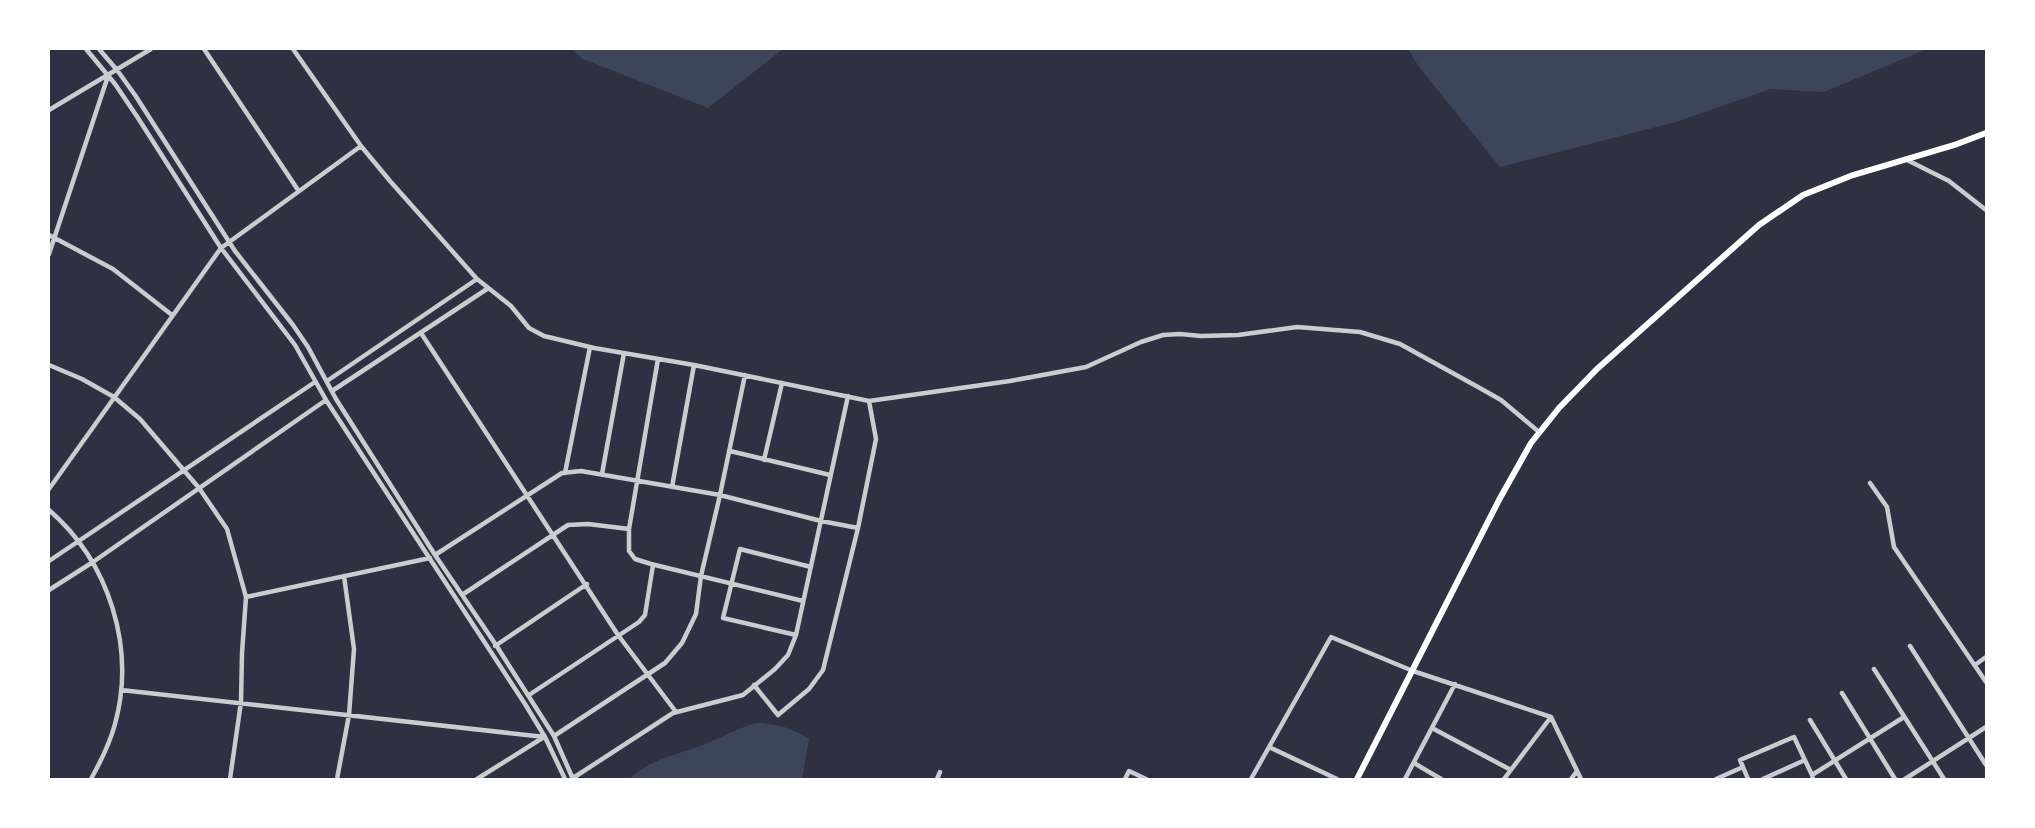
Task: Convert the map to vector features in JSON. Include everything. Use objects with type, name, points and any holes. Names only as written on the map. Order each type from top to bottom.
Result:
[{"type":"main road","points":[[1357,779],[1503,492],[1531,443],[1597,369],[1759,226],[1781,209],[1819,188],[1986,133]]},
{"type":"street","points":[[86,49],[138,118],[239,274],[282,327],[326,400],[545,737],[565,779]]},
{"type":"street","points":[[99,49],[117,70],[247,269],[293,325],[435,555],[496,645],[554,736],[573,779],[648,728],[676,712],[743,695],[788,655],[796,634],[848,396]]},
{"type":"street","points":[[49,110],[151,49]]},
{"type":"street","points":[[204,49],[298,190]]},
{"type":"street","points":[[293,49],[361,146],[390,181],[477,280],[511,306],[529,328],[535,332],[590,347],[694,365],[869,401],[1086,368],[1141,342],[1163,336],[1180,334],[1201,336],[1238,334],[1297,328],[1360,332],[1400,344],[1501,400],[1539,432]]},
{"type":"street","points":[[49,254],[108,76]]},
{"type":"street","points":[[49,489],[221,248],[298,190],[361,146]]},
{"type":"street","points":[[1905,159],[1949,181],[1986,210]]},
{"type":"street","points":[[49,235],[113,269],[172,315]]},
{"type":"street","points":[[327,381],[477,280]]},
{"type":"street","points":[[332,391],[487,289]]},
{"type":"street","points":[[422,333],[618,635],[676,712]]},
{"type":"street","points":[[565,473],[590,347]]},
{"type":"street","points":[[602,474],[624,353]]},
{"type":"street","points":[[658,359],[629,529],[628,551],[635,559],[653,565],[803,601]]},
{"type":"street","points":[[49,365],[82,379],[114,397],[140,419],[199,488],[227,529],[246,597],[241,702],[230,779]]},
{"type":"street","points":[[672,487],[694,365]]},
{"type":"street","points":[[554,736],[665,663],[682,643],[696,614],[701,576],[730,451],[745,375]]},
{"type":"street","points":[[49,561],[316,382]]},
{"type":"street","points":[[764,460],[782,383]]},
{"type":"street","points":[[49,590],[93,562],[326,400]]},
{"type":"street","points":[[754,685],[778,715],[809,689],[823,670],[858,528],[876,439],[869,401]]},
{"type":"street","points":[[730,451],[830,475]]},
{"type":"street","points":[[435,555],[565,473],[581,471],[720,495],[858,528]]},
{"type":"street","points":[[1870,483],[1887,507],[1894,547],[1986,682]]},
{"type":"street","points":[[49,510],[78,541],[93,562],[108,592],[118,625],[122,658],[121,690],[115,724],[104,755],[91,779]]},
{"type":"street","points":[[462,595],[568,525],[629,529]]},
{"type":"street","points":[[796,634],[723,618],[740,549],[811,566]]},
{"type":"street","points":[[246,597],[430,558]]},
{"type":"street","points":[[529,696],[639,622],[645,615],[653,565]]},
{"type":"street","points":[[337,779],[349,715],[354,649],[344,576]]},
{"type":"street","points":[[489,649],[586,584]]},
{"type":"street","points":[[1251,779],[1332,637],[1413,671],[1552,717],[1581,779]]},
{"type":"street","points":[[1910,646],[1986,765]]},
{"type":"street","points":[[1975,665],[1986,656]]},
{"type":"street","points":[[1874,669],[1944,779]]},
{"type":"street","points":[[1405,779],[1455,684]]},
{"type":"street","points":[[121,690],[545,737]]},
{"type":"street","points":[[1842,693],[1895,779]]},
{"type":"street","points":[[1748,779],[1740,760],[1794,736],[1812,777],[1904,716]]},
{"type":"street","points":[[1504,779],[1552,717]]},
{"type":"street","points":[[1810,720],[1846,779]]},
{"type":"street","points":[[1905,779],[1986,727]]},
{"type":"street","points":[[1432,728],[1511,770]]},
{"type":"street","points":[[478,779],[545,737]]},
{"type":"street","points":[[1269,747],[1337,779]]},
{"type":"street","points":[[1763,779],[1805,760]]},
{"type":"street","points":[[1414,763],[1441,779]]},
{"type":"street","points":[[1716,779],[1743,767]]},
{"type":"street","points":[[1124,779],[1129,771],[1146,779]]},
{"type":"street","points":[[1571,779],[1577,771]]},
{"type":"street","points":[[937,779],[940,772]]},
{"type":"shaded area","points":[[571,49],[783,49],[708,108],[583,59]]},
{"type":"shaded area","points":[[1408,49],[1927,49],[1824,92],[1771,89],[1676,122],[1500,167],[1419,67]]},
{"type":"shaded area","points":[[757,723],[784,727],[809,739],[802,779],[629,779],[637,772],[664,758],[703,745]]}]
